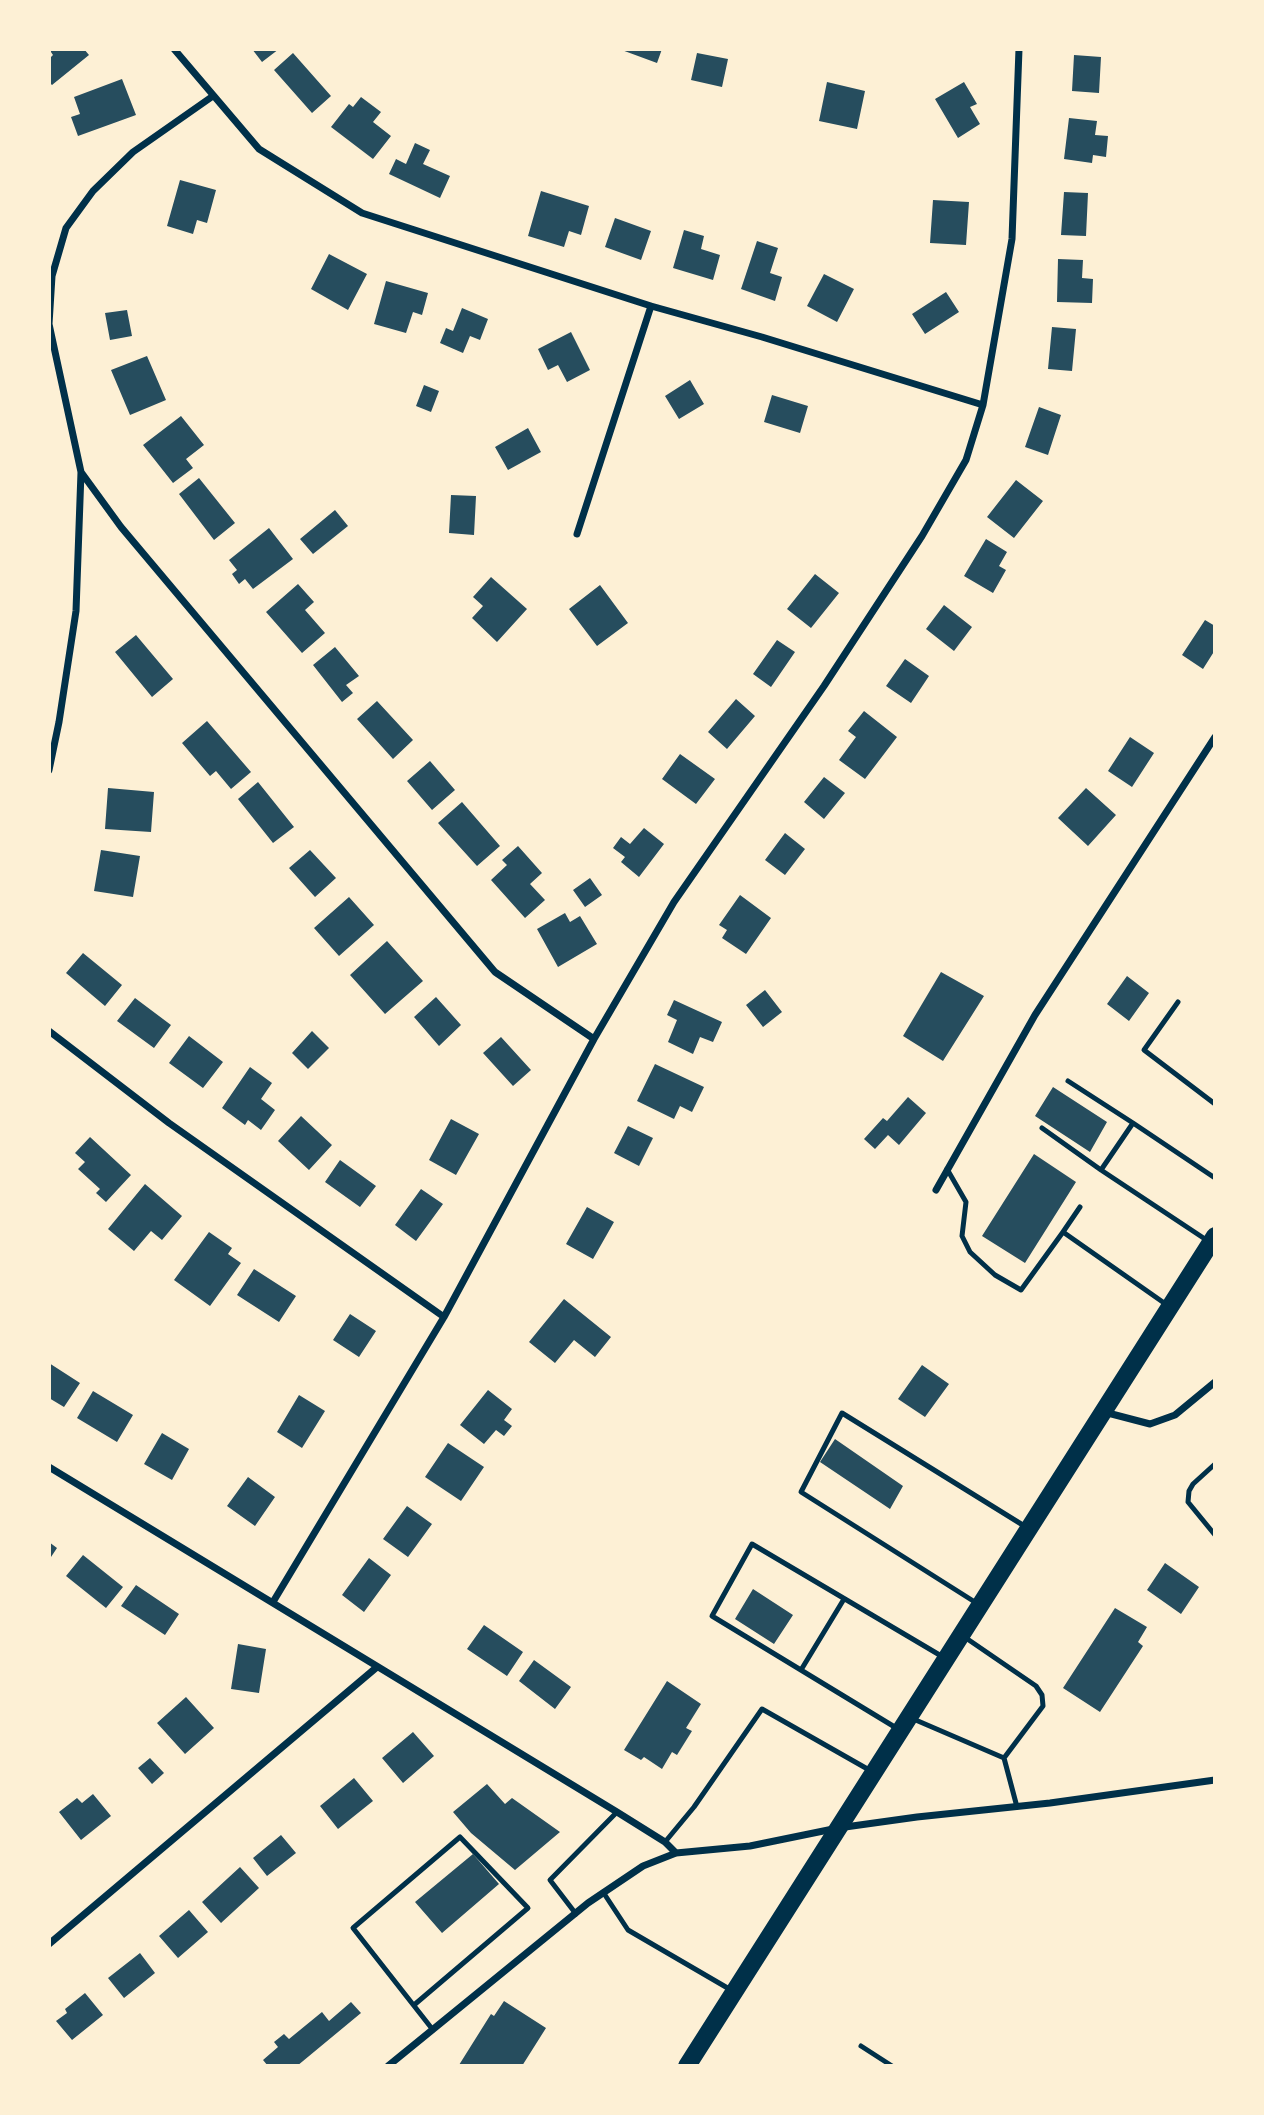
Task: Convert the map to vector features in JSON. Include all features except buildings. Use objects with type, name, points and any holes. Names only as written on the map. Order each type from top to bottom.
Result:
[{"type":"main road","points":[[687,2066],[1213,1239]]},
{"type":"street","points":[[174,49],[259,149],[362,213],[651,306],[983,405]]},
{"type":"street","points":[[273,1602],[444,1317],[594,1039],[674,902],[824,686],[922,537],[966,460],[983,405],[1012,239],[1019,49]]},
{"type":"street","points":[[49,770],[76,611],[80,472],[49,324],[52,276],[66,228],[93,191],[133,152],[212,96]]},
{"type":"street","points":[[578,534],[651,306]]},
{"type":"street","points":[[80,472],[121,527],[495,972],[594,1039]]},
{"type":"street","points":[[936,1190],[1035,1015],[1214,742]]},
{"type":"street","points":[[49,1031],[180,1131],[444,1317]]},
{"type":"street","points":[[1103,1412],[1150,1424],[1175,1415],[1215,1382]]},
{"type":"street","points":[[49,1467],[617,1812],[665,1842],[676,1853]]},
{"type":"street","points":[[49,1944],[377,1667]]},
{"type":"street","points":[[388,2066],[603,1892],[643,1866],[676,1853],[750,1846],[838,1828],[917,1817],[1017,1807],[1215,1780]]},
{"type":"lane","points":[[1178,1002],[1144,1050],[1215,1104]]},
{"type":"lane","points":[[1068,1081],[1215,1178]]},
{"type":"lane","points":[[1101,1170],[1133,1123]]},
{"type":"lane","points":[[1042,1128],[1101,1170],[1213,1239]]},
{"type":"lane","points":[[947,1169],[966,1202],[962,1236],[970,1252],[995,1275],[1021,1290],[1080,1207]]},
{"type":"lane","points":[[1063,1232],[1170,1307]]},
{"type":"lane","points":[[980,1605],[801,1492],[842,1413],[1029,1529]]},
{"type":"lane","points":[[1215,1464],[1193,1484],[1188,1502],[1215,1535]]},
{"type":"lane","points":[[945,1658],[752,1544],[712,1616],[801,1670],[904,1724],[1004,1758]]},
{"type":"lane","points":[[801,1670],[844,1599]]},
{"type":"lane","points":[[961,1634],[1036,1686],[1042,1695],[1043,1706],[1004,1758]]},
{"type":"lane","points":[[665,1842],[694,1807],[762,1709],[874,1772]]},
{"type":"lane","points":[[1004,1758],[1017,1807]]},
{"type":"lane","points":[[576,1913],[550,1880],[617,1812]]},
{"type":"lane","points":[[414,2006],[528,1908],[460,1837],[353,1928],[414,2006],[433,2030]]},
{"type":"lane","points":[[603,1892],[628,1930],[734,1992]]},
{"type":"lane","points":[[861,2046],[892,2066]]}]
